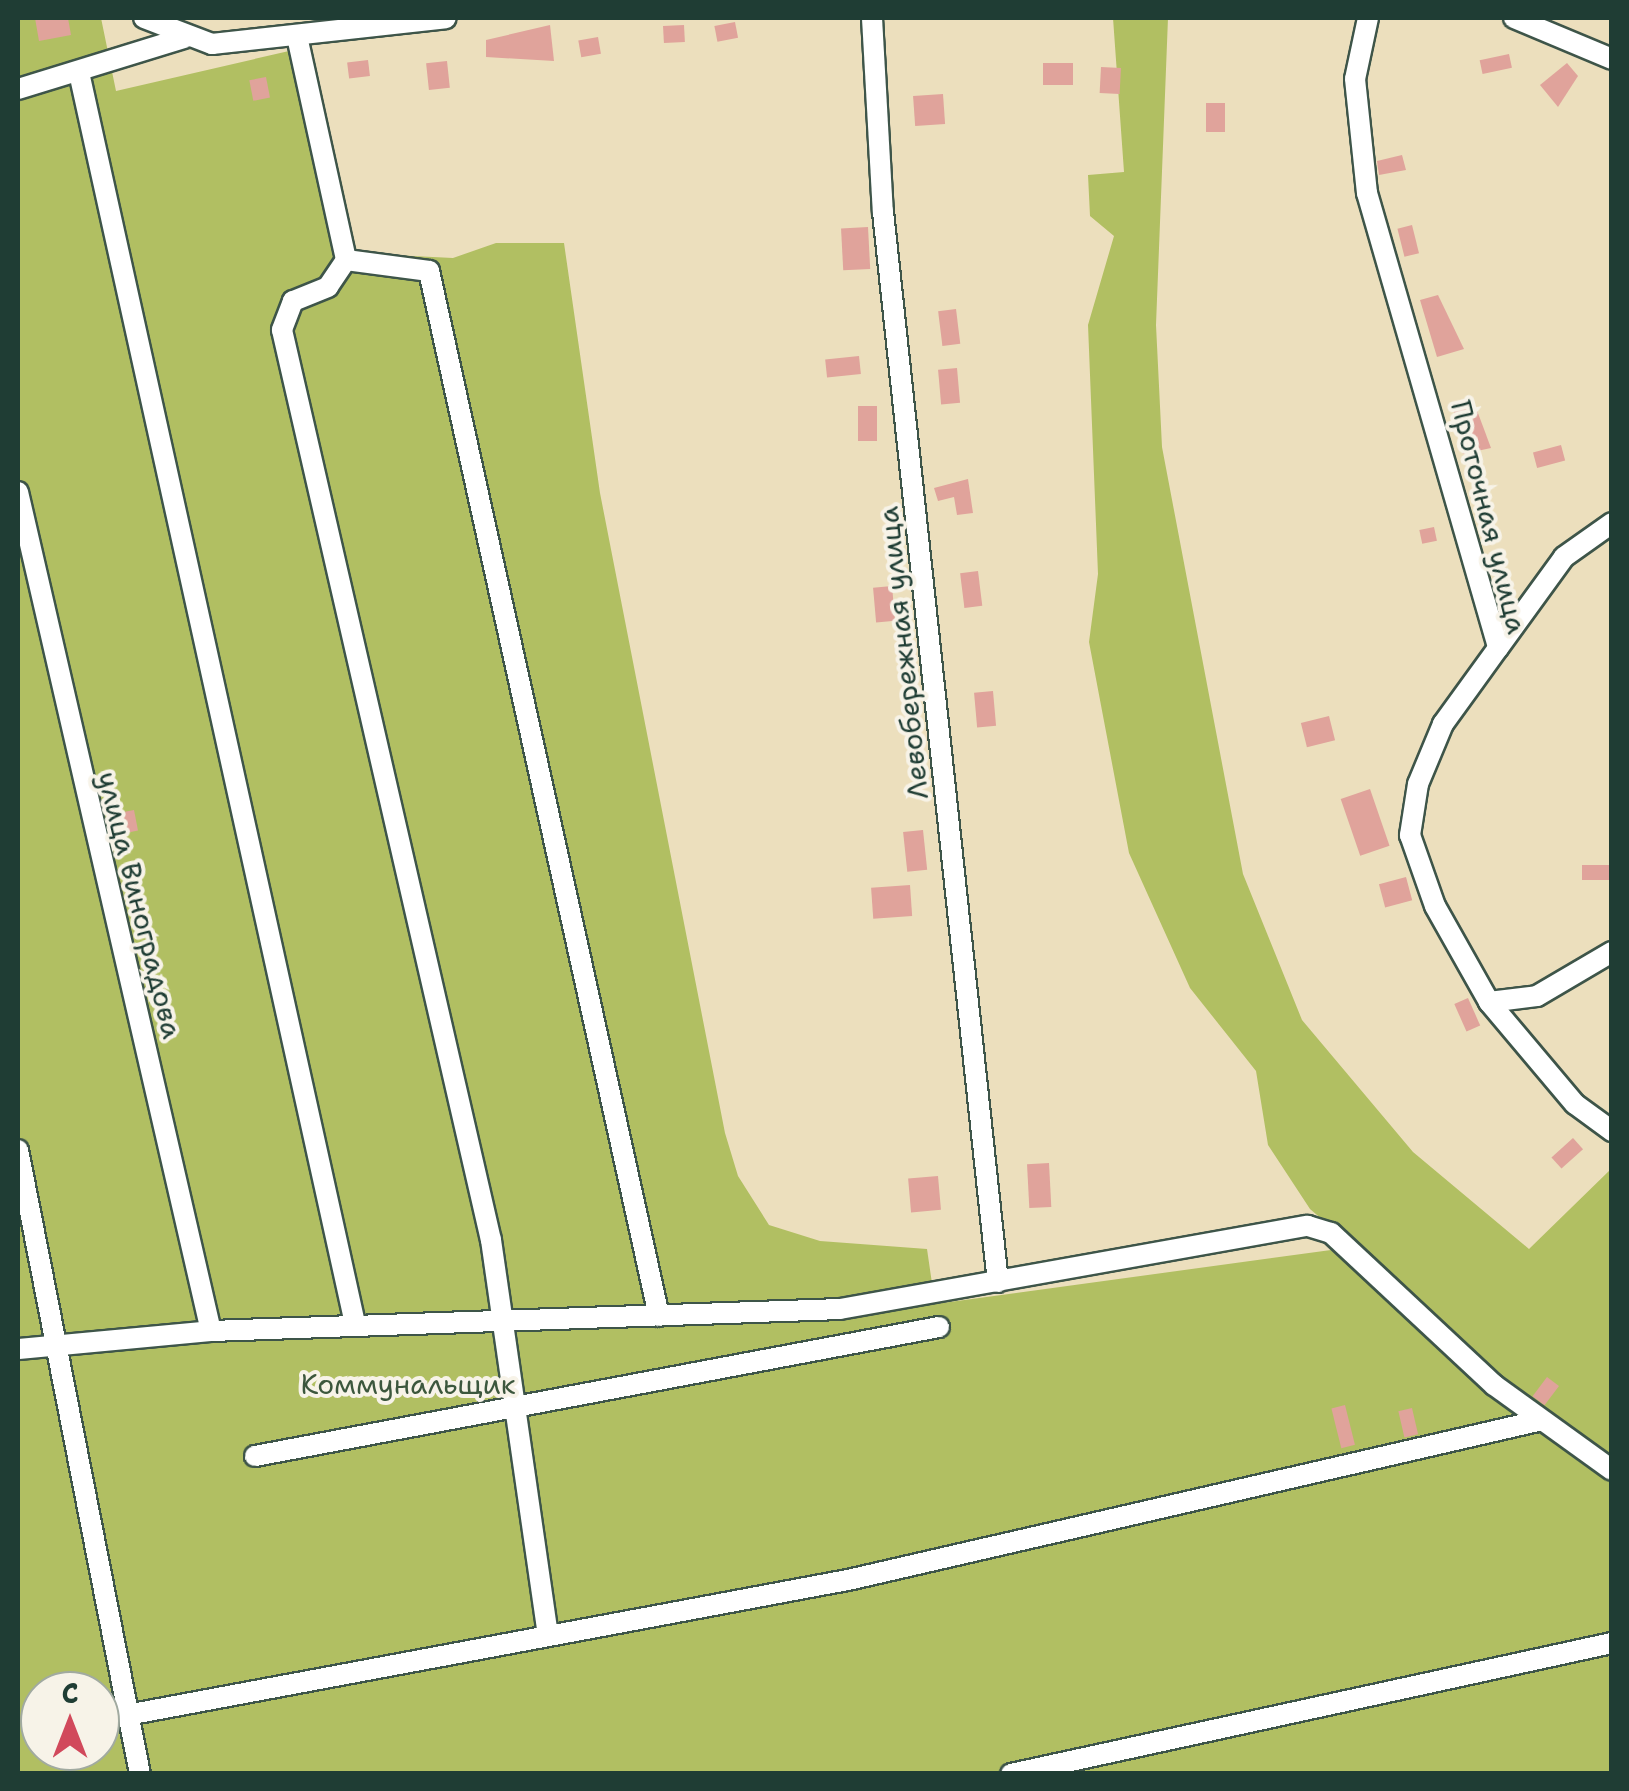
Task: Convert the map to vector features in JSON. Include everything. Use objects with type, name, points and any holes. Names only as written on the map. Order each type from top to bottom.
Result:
[{"type":"street","points":[[144,18],[184,38]]},
{"type":"street","points":[[18,90],[80,77],[184,38],[298,40],[446,18]]},
{"type":"street","name":"Левобережная улица","points":[[872,18],[882,212],[998,1282]]},
{"type":"street","name":"Проточная улица","points":[[1368,18],[1356,80],[1368,193],[1498,648],[1443,724],[1418,784],[1410,835],[1435,906],[1490,1002],[1576,1104],[1612,1130]]},
{"type":"street","points":[[1514,18],[1612,59]]},
{"type":"street","points":[[298,40],[346,260],[328,287],[293,301],[282,330],[439,988],[503,1323],[548,1634]]},
{"type":"street","points":[[80,77],[356,1324]]},
{"type":"street","points":[[346,260],[429,270],[659,1316]]},
{"type":"street","name":"улица Виноградова","points":[[18,492],[211,1331]]},
{"type":"street","points":[[1498,648],[1564,557],[1612,522]]},
{"type":"street","points":[[1490,1002],[1537,996],[1612,952]]},
{"type":"street","points":[[18,1150],[63,1348],[140,1774]]},
{"type":"street","points":[[18,1349],[63,1348],[211,1331],[840,1309],[1308,1226],[1332,1233],[1538,1421],[1612,1470]]},
{"type":"street","points":[[255,1456],[515,1401],[939,1327]]},
{"type":"street","points":[[127,1715],[848,1580],[1538,1421]]},
{"type":"street","points":[[1012,1774],[1612,1643]]},
{"type":"green space","name":"Коммунальщик","points":[[18,18],[101,18],[116,91],[289,51],[332,252],[453,258],[496,243],[564,243],[600,493],[725,1133],[738,1176],[769,1225],[820,1241],[927,1249],[935,1304],[1331,1250],[1434,1342],[1454,1332],[1310,1209],[1268,1145],[1256,1071],[1190,988],[1129,853],[1089,642],[1098,574],[1088,325],[1114,236],[1090,216],[1088,175],[1124,172],[1113,18],[1168,18],[1156,325],[1162,447],[1243,874],[1302,1020],[1413,1152],[1529,1249],[1611,1169],[1611,1773],[18,1773]]},
{"type":"building","points":[[35,18],[68,18],[71,35],[39,41]]},
{"type":"building","points":[[735,22],[738,38],[717,42],[714,26]]},
{"type":"building","points":[[550,25],[554,61],[486,57],[486,40]]},
{"type":"building","points":[[684,25],[685,42],[664,43],[663,26]]},
{"type":"building","points":[[598,37],[601,54],[581,57],[578,40]]},
{"type":"building","points":[[1509,54],[1512,68],[1483,74],[1480,60]]},
{"type":"building","points":[[368,60],[370,76],[349,78],[347,63]]},
{"type":"building","points":[[447,61],[450,88],[429,90],[426,63]]},
{"type":"building","points":[[1043,63],[1073,63],[1073,85],[1043,85]]},
{"type":"building","points":[[1567,63],[1578,76],[1558,107],[1540,85]]},
{"type":"building","points":[[1101,67],[1121,68],[1120,94],[1100,93]]},
{"type":"building","points":[[266,77],[270,98],[253,101],[249,80]]},
{"type":"building","points":[[943,94],[945,124],[915,126],[913,96]]},
{"type":"building","points":[[1206,103],[1225,103],[1225,132],[1206,132]]},
{"type":"building","points":[[1402,155],[1406,170],[1379,175],[1377,161]]},
{"type":"building","points":[[1412,225],[1419,253],[1404,257],[1397,229]]},
{"type":"building","points":[[868,227],[870,269],[843,270],[841,228]]},
{"type":"building","points":[[1438,295],[1464,349],[1437,357],[1420,300]]},
{"type":"building","points":[[956,309],[960,344],[942,346],[938,311]]},
{"type":"building","points":[[859,356],[861,374],[827,377],[825,360]]},
{"type":"building","points":[[957,368],[960,403],[941,405],[938,370]]},
{"type":"building","points":[[1472,397],[1491,448],[1463,454],[1452,404]]},
{"type":"building","points":[[858,406],[877,406],[877,441],[858,441]]},
{"type":"building","points":[[1561,445],[1565,460],[1537,468],[1533,453]]},
{"type":"building","points":[[968,479],[973,513],[957,515],[954,497],[938,501],[934,488]]},
{"type":"building","points":[[1434,527],[1437,541],[1422,544],[1419,530]]},
{"type":"building","points":[[978,571],[982,606],[964,608],[960,573]]},
{"type":"building","points":[[892,586],[895,621],[876,623],[873,588]]},
{"type":"building","points":[[993,691],[996,726],[977,728],[974,693]]},
{"type":"building","points":[[1329,716],[1335,740],[1307,747],[1301,723]]},
{"type":"building","points":[[1370,789],[1390,846],[1360,856],[1341,799]]},
{"type":"building","points":[[134,810],[138,831],[113,835],[109,815]]},
{"type":"building","points":[[923,830],[927,870],[907,872],[903,832]]},
{"type":"building","points":[[1582,865],[1612,865],[1612,880],[1582,880]]},
{"type":"building","points":[[1406,877],[1412,900],[1385,907],[1379,884]]},
{"type":"building","points":[[910,885],[912,916],[873,919],[871,888]]},
{"type":"building","points":[[1468,998],[1480,1025],[1466,1032],[1454,1004]]},
{"type":"building","points":[[1573,1138],[1583,1149],[1561,1169],[1551,1157]]},
{"type":"building","points":[[1049,1163],[1051,1207],[1029,1208],[1027,1164]]},
{"type":"building","points":[[938,1176],[941,1210],[911,1212],[908,1179]]},
{"type":"building","points":[[1547,1377],[1559,1386],[1545,1405],[1533,1396]]},
{"type":"building","points":[[1345,1405],[1355,1445],[1341,1448],[1331,1408]]},
{"type":"building","points":[[1412,1408],[1418,1434],[1404,1437],[1398,1411]]}]
